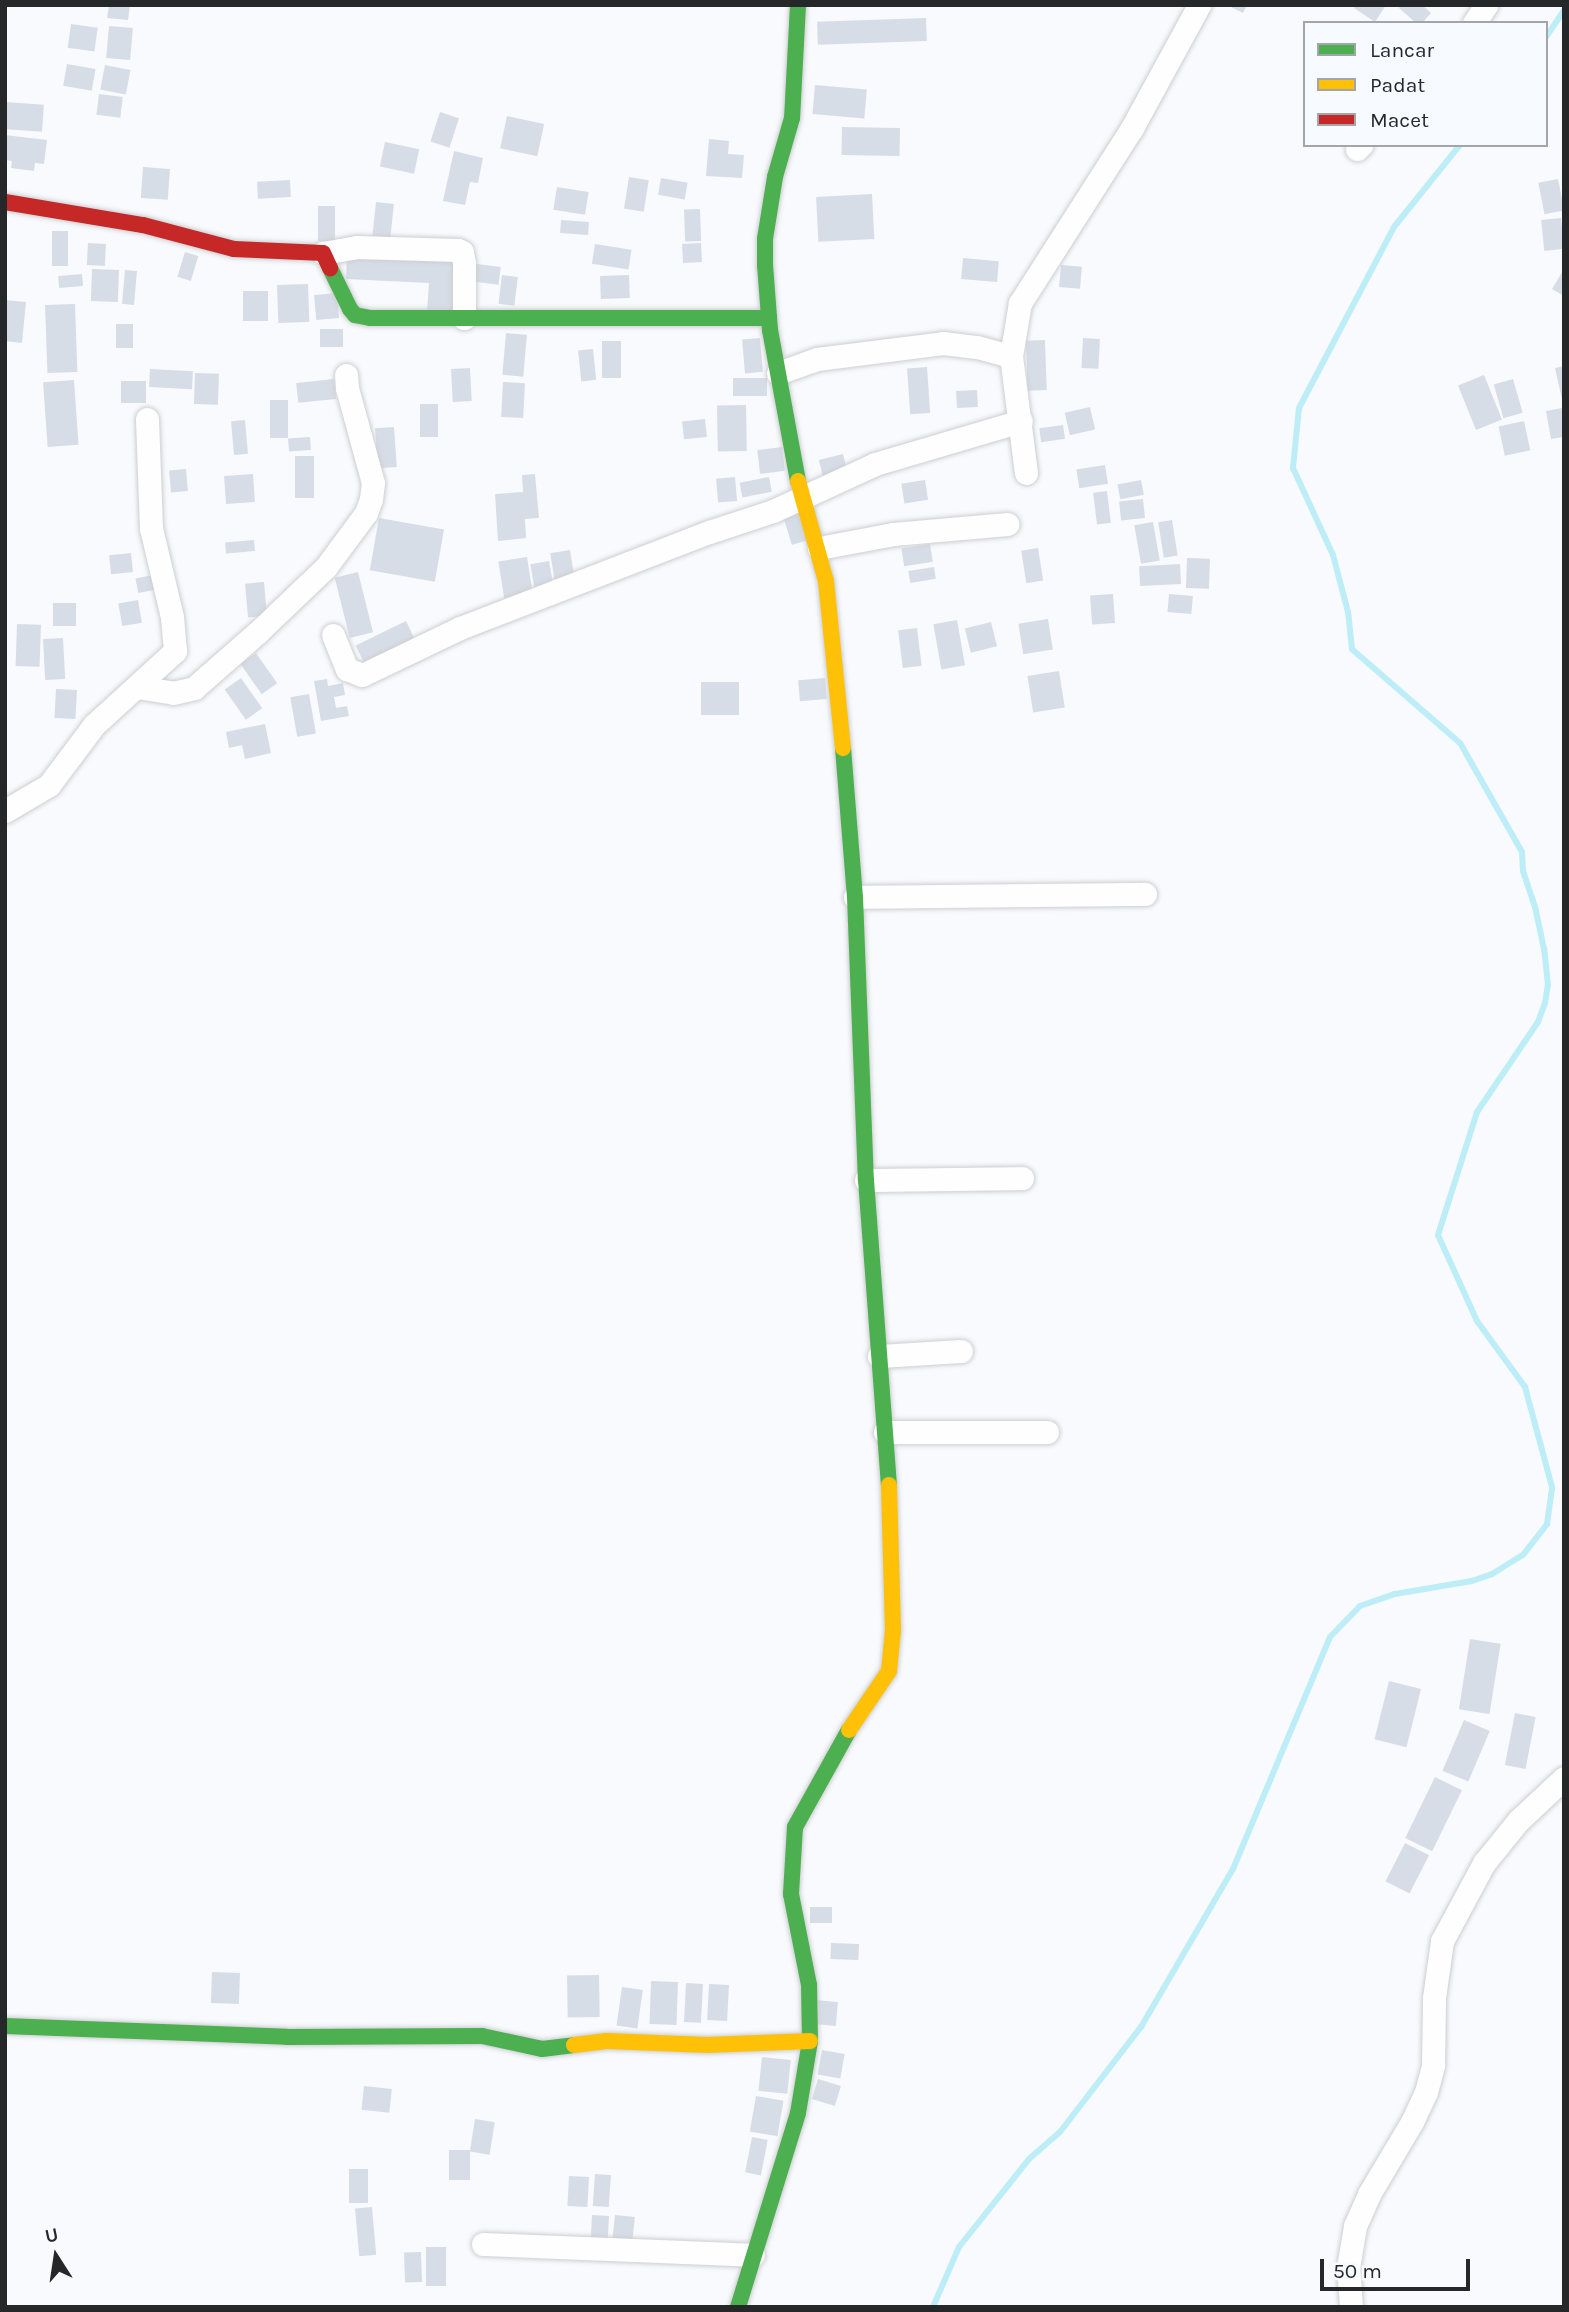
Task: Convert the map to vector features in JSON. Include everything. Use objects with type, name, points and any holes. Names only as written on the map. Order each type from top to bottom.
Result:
[{"type":"street","points":[[737,2307],[798,2113],[810,2041],[809,1985],[791,1894],[795,1827],[836,1750],[889,1671],[893,1630],[885,1432],[866,1180],[855,897],[844,742],[826,581],[819,548],[793,463],[769,318],[765,239],[775,177],[792,118],[797,5]]},
{"type":"street","points":[[1026,473],[1011,356],[1020,303],[1132,128],[1199,5]]},
{"type":"street","points":[[1475,21],[1486,5]]},
{"type":"street","points":[[5,202],[143,225],[234,249],[323,253],[356,247],[458,250],[462,252],[464,263],[464,318]]},
{"type":"street","points":[[323,253],[355,315],[370,318],[769,318]]},
{"type":"street","points":[[778,373],[817,359],[943,343],[1011,356]]},
{"type":"street","points":[[137,687],[173,693],[194,688],[326,567],[366,513],[372,499],[373,482],[347,388],[346,375]]},
{"type":"street","points":[[5,811],[49,785],[94,725],[175,651],[172,617],[151,528],[146,419]]},
{"type":"street","points":[[333,635],[347,669],[356,675],[362,675],[460,628],[697,537],[773,511],[875,464],[1021,421]]},
{"type":"street","points":[[819,548],[893,534],[1008,524]]},
{"type":"street","points":[[855,897],[1146,894]]},
{"type":"street","points":[[866,1180],[1022,1178]]},
{"type":"street","points":[[879,1356],[961,1350]]},
{"type":"street","points":[[885,1432],[1047,1432]]},
{"type":"street","points":[[1351,2307],[1348,2267],[1355,2226],[1369,2194],[1412,2122],[1426,2092],[1433,2065],[1434,1998],[1442,1941],[1484,1863],[1518,1821],[1564,1778]]},
{"type":"street","points":[[5,2026],[287,2037],[482,2036],[542,2049],[607,2041],[708,2045],[810,2041]]},
{"type":"street","points":[[483,2244],[753,2255]]},
{"type":"building","points":[[109,5],[130,5],[128,20],[107,18]]},
{"type":"building","points":[[1227,5],[1247,5],[1243,13]]},
{"type":"building","points":[[1356,5],[1386,5],[1376,21],[1354,8]]},
{"type":"building","points":[[1401,5],[1422,5],[1431,13],[1424,21],[1414,21],[1399,8]]},
{"type":"building","points":[[926,18],[927,41],[818,45],[817,22]]},
{"type":"building","points":[[71,24],[98,28],[94,52],[68,48]]},
{"type":"building","points":[[109,26],[133,28],[130,60],[106,58]]},
{"type":"building","points":[[67,64],[96,69],[92,91],[63,86]]},
{"type":"building","points":[[105,65],[131,70],[126,95],[100,90]]},
{"type":"building","points":[[815,85],[867,90],[864,118],[812,114]]},
{"type":"building","points":[[99,94],[123,97],[120,118],[96,115]]},
{"type":"building","points":[[5,102],[44,105],[42,132],[5,129]]},
{"type":"building","points":[[440,112],[459,118],[449,148],[430,141]]},
{"type":"building","points":[[507,116],[544,124],[537,156],[500,148]]},
{"type":"building","points":[[842,127],[900,128],[900,156],[842,155]]},
{"type":"building","points":[[5,135],[47,140],[44,164],[35,163],[34,171],[11,168],[12,161],[5,160]]},
{"type":"building","points":[[709,139],[729,141],[728,154],[744,155],[742,178],[706,176]]},
{"type":"building","points":[[385,142],[419,149],[414,174],[380,166]]},
{"type":"building","points":[[454,151],[483,158],[478,183],[470,182],[465,205],[443,201]]},
{"type":"building","points":[[143,167],[170,169],[168,200],[141,198]]},
{"type":"building","points":[[629,177],[649,180],[644,212],[624,209]]},
{"type":"building","points":[[661,178],[688,183],[685,199],[658,195]]},
{"type":"building","points":[[1558,179],[1564,210],[1544,214],[1538,183]]},
{"type":"building","points":[[290,180],[291,197],[258,199],[257,182]]},
{"type":"building","points":[[557,187],[589,192],[585,215],[553,210]]},
{"type":"building","points":[[872,194],[874,239],[818,242],[816,197]]},
{"type":"building","points":[[376,202],[394,204],[390,238],[372,236]]},
{"type":"building","points":[[318,206],[335,206],[335,241],[318,241]]},
{"type":"building","points":[[700,209],[701,241],[685,242],[684,210]]},
{"type":"building","points":[[1561,218],[1564,249],[1544,251],[1541,220]]},
{"type":"building","points":[[561,220],[589,222],[588,235],[560,233]]},
{"type":"building","points":[[52,231],[68,231],[68,266],[52,266]]},
{"type":"building","points":[[88,243],[106,244],[105,266],[87,265]]},
{"type":"building","points":[[701,243],[702,262],[683,263],[682,244]]},
{"type":"building","points":[[595,244],[632,250],[628,270],[592,264]]},
{"type":"building","points":[[185,252],[198,256],[191,281],[177,277]]},
{"type":"building","points":[[347,253],[460,258],[457,314],[427,312],[429,283],[346,279]]},
{"type":"building","points":[[963,258],[999,261],[997,282],[961,279]]},
{"type":"building","points":[[469,263],[501,267],[499,285],[467,281]]},
{"type":"building","points":[[1061,265],[1082,267],[1080,289],[1059,287]]},
{"type":"building","points":[[92,269],[119,270],[118,302],[91,301]]},
{"type":"building","points":[[1564,269],[1564,296],[1552,289]]},
{"type":"building","points":[[125,270],[137,271],[134,305],[122,304]]},
{"type":"building","points":[[82,274],[83,286],[59,288],[58,276]]},
{"type":"building","points":[[502,275],[518,277],[514,306],[498,304]]},
{"type":"building","points":[[629,275],[630,298],[601,299],[600,276]]},
{"type":"building","points":[[308,284],[309,322],[278,323],[277,285]]},
{"type":"building","points":[[243,291],[268,291],[268,321],[243,321]]},
{"type":"building","points":[[337,293],[339,318],[316,320],[314,295]]},
{"type":"building","points":[[5,300],[26,302],[22,343],[5,341]]},
{"type":"building","points":[[75,304],[77,372],[47,373],[45,305]]},
{"type":"building","points":[[116,324],[133,324],[133,348],[116,348]]},
{"type":"building","points":[[320,329],[343,329],[343,347],[320,347]]},
{"type":"building","points":[[506,333],[527,335],[523,377],[502,375]]},
{"type":"building","points":[[760,338],[763,372],[745,373],[742,340]]},
{"type":"building","points":[[1083,338],[1100,339],[1098,369],[1081,368]]},
{"type":"building","points":[[1045,340],[1047,390],[1028,391],[1026,341]]},
{"type":"building","points":[[602,341],[621,341],[621,378],[602,378]]},
{"type":"building","points":[[593,349],[596,380],[581,381],[578,351]]},
{"type":"building","points":[[1564,366],[1564,404],[1563,404],[1555,368]]},
{"type":"building","points":[[927,367],[930,413],[910,414],[907,368]]},
{"type":"building","points":[[470,368],[472,401],[453,402],[451,369]]},
{"type":"building","points":[[150,369],[193,371],[192,389],[149,387]]},
{"type":"building","points":[[195,373],[219,374],[218,405],[194,404]]},
{"type":"building","points":[[1484,375],[1502,420],[1476,430],[1458,385]]},
{"type":"building","points":[[733,378],[767,378],[767,396],[733,396]]},
{"type":"building","points":[[334,379],[336,399],[298,403],[296,383]]},
{"type":"building","points":[[1513,379],[1523,413],[1503,418],[1494,385]]},
{"type":"building","points":[[74,380],[79,445],[48,447],[43,382]]},
{"type":"building","points":[[121,381],[146,381],[146,403],[121,403]]},
{"type":"building","points":[[503,382],[525,383],[523,418],[501,417]]},
{"type":"building","points":[[977,390],[978,407],[957,408],[956,391]]},
{"type":"building","points":[[270,400],[288,400],[288,438],[270,438]]},
{"type":"building","points":[[420,404],[438,404],[438,437],[420,437]]},
{"type":"building","points":[[746,405],[747,451],[718,451],[717,406]]},
{"type":"building","points":[[1090,407],[1095,429],[1070,435],[1065,413]]},
{"type":"building","points":[[1562,408],[1564,437],[1551,439],[1546,411]]},
{"type":"building","points":[[705,419],[707,437],[684,439],[682,421]]},
{"type":"building","points":[[245,420],[248,454],[234,455],[231,421]]},
{"type":"building","points":[[1524,421],[1530,450],[1505,456],[1499,426]]},
{"type":"building","points":[[1063,425],[1065,439],[1041,442],[1039,428]]},
{"type":"building","points":[[394,427],[397,467],[378,468],[375,428]]},
{"type":"building","points":[[310,437],[311,450],[289,452],[288,439]]},
{"type":"building","points":[[782,447],[785,471],[760,474],[757,450]]},
{"type":"building","points":[[843,454],[847,470],[823,476],[819,460]]},
{"type":"building","points":[[295,456],[314,456],[314,498],[295,498]]},
{"type":"building","points":[[1105,465],[1108,484],[1079,488],[1076,470]]},
{"type":"building","points":[[186,469],[188,491],[171,492],[169,470]]},
{"type":"building","points":[[253,474],[255,502],[226,504],[224,476]]},
{"type":"building","points":[[535,474],[539,518],[525,519],[526,538],[498,541],[495,494],[523,492],[522,475]]},
{"type":"building","points":[[735,477],[737,501],[718,503],[716,479]]},
{"type":"building","points":[[769,477],[772,492],[742,497],[740,483]]},
{"type":"building","points":[[925,480],[928,500],[904,504],[901,484]]},
{"type":"building","points":[[1141,480],[1144,495],[1120,499],[1117,485]]},
{"type":"building","points":[[1107,491],[1111,523],[1097,524],[1093,493]]},
{"type":"building","points":[[1143,499],[1145,518],[1121,520],[1119,502]]},
{"type":"building","points":[[803,506],[813,539],[792,545],[782,512]]},
{"type":"building","points":[[379,518],[444,529],[435,582],[370,570]]},
{"type":"building","points":[[1172,520],[1178,556],[1164,558],[1158,522]]},
{"type":"building","points":[[1153,522],[1160,560],[1141,564],[1134,525]]},
{"type":"building","points":[[254,540],[255,551],[226,553],[225,543]]},
{"type":"building","points":[[930,544],[933,562],[904,566],[901,549]]},
{"type":"building","points":[[1038,548],[1043,581],[1026,583],[1021,551]]},
{"type":"building","points":[[570,550],[575,583],[555,586],[550,553]]},
{"type":"building","points":[[131,553],[133,572],[111,574],[109,555]]},
{"type":"building","points":[[527,557],[533,594],[504,598],[498,562]]},
{"type":"building","points":[[1187,558],[1210,559],[1209,589],[1186,588]]},
{"type":"building","points":[[549,561],[554,590],[535,593],[530,564]]},
{"type":"building","points":[[1180,564],[1181,584],[1140,586],[1139,566]]},
{"type":"building","points":[[934,567],[936,579],[910,583],[908,571]]},
{"type":"building","points":[[358,572],[373,632],[350,638],[335,578]]},
{"type":"building","points":[[158,574],[161,589],[138,593],[135,578]]},
{"type":"building","points":[[264,582],[267,616],[248,618],[245,584]]},
{"type":"building","points":[[1113,594],[1115,623],[1092,625],[1090,596]]},
{"type":"building","points":[[1169,594],[1193,596],[1191,614],[1167,612]]},
{"type":"building","points":[[138,600],[142,623],[122,626],[118,603]]},
{"type":"building","points":[[53,603],[76,603],[76,626],[53,626]]},
{"type":"building","points":[[1048,619],[1053,650],[1023,654],[1018,624]]},
{"type":"building","points":[[957,620],[965,665],[941,669],[933,624]]},
{"type":"building","points":[[406,621],[417,643],[367,668],[356,646]]},
{"type":"building","points":[[991,622],[997,646],[971,653],[965,629]]},
{"type":"building","points":[[17,624],[41,625],[40,667],[16,666]]},
{"type":"building","points":[[917,628],[922,666],[903,668],[898,630]]},
{"type":"building","points":[[63,638],[65,679],[45,680],[43,639]]},
{"type":"building","points":[[256,653],[277,683],[262,694],[240,664]]},
{"type":"building","points":[[1059,671],[1065,708],[1033,713],[1027,676]]},
{"type":"building","points":[[241,678],[262,708],[246,720],[225,689]]},
{"type":"building","points":[[825,678],[827,699],[800,701],[798,680]]},
{"type":"building","points":[[327,679],[328,686],[343,683],[345,695],[334,697],[336,708],[347,706],[349,716],[321,721],[314,681]]},
{"type":"building","points":[[701,682],[739,682],[739,715],[701,715]]},
{"type":"building","points":[[56,689],[77,690],[75,719],[54,718]]},
{"type":"building","points":[[309,694],[316,733],[297,737],[290,697]]},
{"type":"building","points":[[265,724],[271,753],[245,759],[242,745],[229,748],[226,732]]},
{"type":"building","points":[[1470,1639],[1501,1644],[1490,1714],[1459,1709]]},
{"type":"building","points":[[1389,1681],[1421,1689],[1407,1747],[1374,1739]]},
{"type":"building","points":[[1515,1713],[1536,1717],[1526,1769],[1505,1765]]},
{"type":"building","points":[[1464,1720],[1490,1731],[1468,1782],[1443,1771]]},
{"type":"building","points":[[1435,1777],[1462,1790],[1432,1851],[1405,1838]]},
{"type":"building","points":[[1405,1843],[1429,1855],[1410,1894],[1385,1881]]},
{"type":"building","points":[[810,1907],[832,1907],[832,1923],[810,1923]]},
{"type":"building","points":[[831,1943],[859,1944],[858,1960],[830,1959]]},
{"type":"building","points":[[212,1972],[240,1973],[239,2004],[211,2003]]},
{"type":"building","points":[[599,1975],[600,2017],[568,2018],[567,1976]]},
{"type":"building","points":[[651,1981],[678,1982],[676,2025],[649,2024]]},
{"type":"building","points":[[686,1983],[703,1984],[701,2023],[684,2022]]},
{"type":"building","points":[[709,1984],[729,1985],[727,2021],[707,2020]]},
{"type":"building","points":[[622,1987],[643,1990],[637,2029],[617,2026]]},
{"type":"building","points":[[815,2000],[838,2002],[836,2026],[813,2024]]},
{"type":"building","points":[[822,2050],[845,2054],[840,2079],[818,2075]]},
{"type":"building","points":[[762,2057],[791,2060],[787,2094],[758,2091]]},
{"type":"building","points":[[818,2079],[841,2086],[835,2106],[812,2099]]},
{"type":"building","points":[[364,2086],[392,2089],[389,2113],[361,2110]]},
{"type":"building","points":[[756,2096],[784,2101],[777,2136],[750,2131]]},
{"type":"building","points":[[475,2119],[495,2122],[490,2155],[470,2152]]},
{"type":"building","points":[[752,2137],[768,2140],[761,2175],[745,2172]]},
{"type":"building","points":[[449,2150],[470,2150],[470,2180],[449,2180]]},
{"type":"building","points":[[349,2169],[368,2169],[368,2203],[349,2203]]},
{"type":"building","points":[[595,2174],[611,2175],[609,2207],[593,2206]]},
{"type":"building","points":[[569,2176],[589,2177],[587,2207],[567,2206]]},
{"type":"building","points":[[372,2207],[376,2255],[359,2256],[355,2208]]},
{"type":"building","points":[[592,2215],[609,2216],[607,2246],[590,2245]]},
{"type":"building","points":[[615,2215],[635,2217],[632,2249],[612,2247]]},
{"type":"building","points":[[426,2247],[446,2247],[446,2286],[426,2286]]},
{"type":"building","points":[[421,2252],[422,2282],[405,2283],[404,2253]]},
{"type":"waterway","points":[[1548,34],[1564,10]]},
{"type":"waterway","points":[[933,2307],[959,2247],[1029,2159],[1060,2132],[1141,2027],[1233,1869],[1330,1637],[1360,1606],[1395,1594],[1472,1581],[1492,1574],[1523,1555],[1547,1524],[1552,1487],[1525,1387],[1477,1321],[1438,1235],[1477,1112],[1538,1022],[1545,1003],[1548,985],[1536,910],[1523,871],[1522,852],[1460,743],[1352,649],[1348,612],[1333,555],[1293,468],[1299,408],[1394,227],[1458,147]]},
{"type":"traffic: fast","points":[[798,5],[792,118],[775,177],[765,239],[770,330],[798,481]]},
{"type":"traffic: fast","points":[[330,268],[350,309],[355,315],[371,318],[769,318]]},
{"type":"traffic: fast","points":[[843,748],[855,897],[866,1180],[889,1485]]},
{"type":"traffic: fast","points":[[738,2307],[798,2113],[810,2041],[809,1985],[791,1894],[795,1827],[849,1730]]},
{"type":"traffic: fast","points":[[5,2026],[287,2037],[482,2036],[542,2049],[574,2045]]},
{"type":"traffic: slow","points":[[798,481],[826,581],[843,748]]},
{"type":"traffic: slow","points":[[849,1730],[889,1671],[893,1630],[889,1485]]},
{"type":"traffic: slow","points":[[574,2045],[607,2041],[708,2045],[810,2041]]},
{"type":"traffic: jam","points":[[5,202],[143,225],[234,249],[323,253],[330,268]]}]
